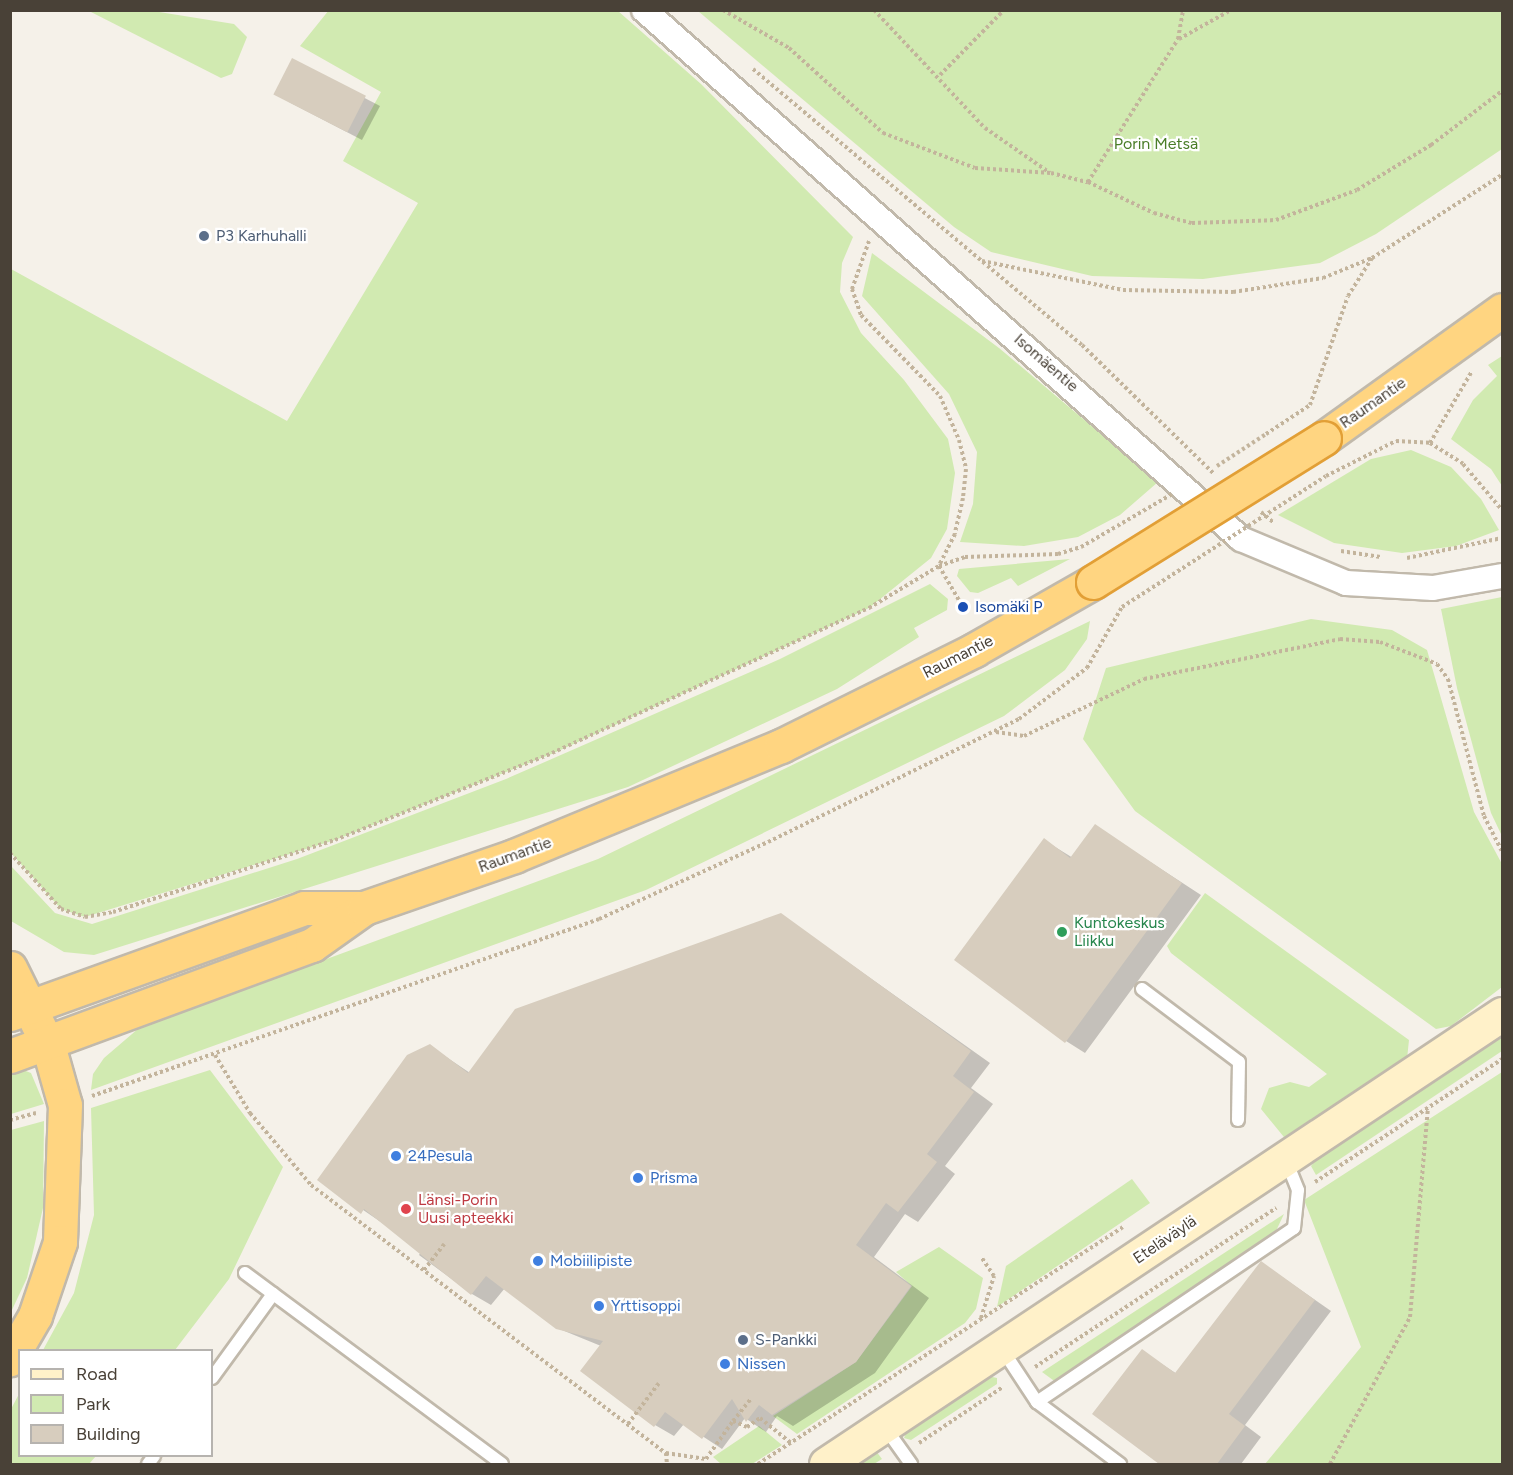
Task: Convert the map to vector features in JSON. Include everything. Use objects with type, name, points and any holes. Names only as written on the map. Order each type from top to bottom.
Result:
[{"type":"highway","name":"Raumantie","points":[[10,1056],[48,1044],[312,945],[364,908],[514,856],[781,746],[974,650],[1093,582],[1324,438],[1503,310]]},
{"type":"highway","name":"Raumantie","points":[[21,1011],[304,908],[364,908]]},
{"type":"highway","points":[[10,968],[21,1011],[48,1044],[65,1105],[60,1242],[35,1317],[10,1359]]},
{"type":"main road","name":"Eteläväylä","points":[[826,1464],[1503,1014]]},
{"type":"street","name":"Isomäentie","points":[[644,10],[1241,539],[1346,583],[1433,588],[1503,576]]},
{"type":"lane","points":[[1142,989],[1239,1062],[1238,1120]]},
{"type":"lane","points":[[1037,1402],[1294,1228],[1297,1194],[1286,1160]]},
{"type":"lane","points":[[245,1273],[501,1464]]},
{"type":"lane","points":[[213,1377],[273,1294]]},
{"type":"lane","points":[[1002,1348],[1037,1402],[1120,1464]]},
{"type":"lane","points":[[884,1426],[911,1464]]},
{"type":"path","points":[[723,10],[789,48],[884,133],[975,168],[1051,173],[1088,183],[1192,223],[1276,220],[1358,190],[1431,145],[1503,91]]},
{"type":"path","points":[[873,10],[940,75],[985,128],[1051,173]]},
{"type":"path","points":[[940,75],[1004,10]]},
{"type":"path","points":[[1088,183],[1178,39],[1183,10]]},
{"type":"path","points":[[1178,39],[1231,10]]},
{"type":"path","points":[[746,63],[1082,345],[1219,478]]},
{"type":"path","points":[[980,260],[1123,290],[1233,292],[1323,278],[1372,258],[1503,175]]},
{"type":"path","points":[[906,197],[864,248],[852,290],[861,315],[940,396],[959,440],[966,469],[963,498],[955,534],[939,566]]},
{"type":"path","points":[[1202,476],[1310,405],[1348,296],[1372,258]]},
{"type":"path","points":[[1430,443],[1478,367]]},
{"type":"path","points":[[10,1120],[65,1105],[215,1055],[599,919],[995,731],[1087,668],[1122,607],[1326,476],[1396,441],[1430,443],[1463,464],[1503,510]]},
{"type":"path","points":[[10,853],[61,909],[85,917],[113,912],[335,840],[552,753],[869,608],[939,566],[965,557],[1058,554],[1082,547],[1182,488]]},
{"type":"path","points":[[1255,507],[1282,529]]},
{"type":"path","points":[[1400,559],[1457,552],[1503,538]]},
{"type":"path","points":[[1336,550],[1389,558]]},
{"type":"path","points":[[939,566],[963,607]]},
{"type":"path","points":[[995,731],[1024,736],[1144,679],[1340,639],[1380,642],[1437,664],[1448,679],[1484,816],[1503,851]]},
{"type":"path","points":[[215,1055],[250,1113],[311,1185],[666,1453],[706,1459],[710,1464]]},
{"type":"path","points":[[903,1453],[1503,1059]]},
{"type":"path","points":[[1330,1464],[1410,1317],[1428,1108]]},
{"type":"path","points":[[424,1270],[444,1244]]},
{"type":"path","points":[[981,1257],[994,1276],[981,1319]]},
{"type":"path","points":[[628,1424],[659,1383]]},
{"type":"path","points":[[706,1459],[751,1399]]},
{"type":"path","points":[[734,1421],[747,1427],[760,1418],[791,1443],[758,1464]]},
{"type":"path","points":[[666,1453],[667,1464]]},
{"type":"green space","points":[[329,10],[618,11],[701,84],[853,237],[842,263],[840,292],[861,333],[904,380],[948,439],[955,473],[947,529],[931,558],[869,608],[554,753],[335,840],[85,917],[61,909],[11,853],[11,269],[287,421],[418,203],[343,161],[381,92],[300,46]]},
{"type":"green space","points":[[89,11],[153,11],[234,24],[247,37],[232,74],[221,78]]},
{"type":"green space","name":"Porin Metsä","points":[[698,11],[1502,11],[1502,149],[1376,234],[1320,263],[1203,279],[1092,276],[991,252],[954,227]]},
{"type":"green space","points":[[872,253],[999,348],[1158,482],[1120,515],[1078,537],[1024,546],[960,542],[973,504],[977,452],[949,394],[862,296]]},
{"type":"green space","points":[[1502,356],[1502,486],[1491,469],[1451,439],[1473,400],[1497,376],[1488,365]]},
{"type":"green space","points":[[1411,450],[1451,467],[1481,499],[1499,530],[1456,546],[1402,553],[1334,543],[1278,515],[1371,459]]},
{"type":"green space","points":[[1070,559],[1018,586],[1011,578],[978,593],[970,592],[957,576],[959,569]]},
{"type":"green space","points":[[930,584],[948,599],[947,610],[914,628],[919,637],[837,689],[628,787],[94,955],[64,952],[11,921],[11,866],[55,913],[92,924],[297,859],[506,779],[780,659]]},
{"type":"green space","points":[[1502,597],[1502,836],[1491,813],[1457,688],[1441,609]]},
{"type":"green space","points":[[1311,619],[1392,630],[1427,650],[1474,812],[1502,864],[1502,987],[1451,1026],[1436,1029],[1135,811],[1083,739],[1106,668]]},
{"type":"green space","points":[[1090,621],[1087,639],[1065,670],[1004,716],[646,890],[91,1090],[93,1074],[104,1058],[139,1028],[598,859]]},
{"type":"green space","points":[[1205,893],[1409,1040],[1407,1059],[1288,1142],[1261,1109],[1269,1088],[1290,1082],[1309,1087],[1327,1074],[1171,953],[1167,946]]},
{"type":"green space","points":[[1502,1034],[1502,1051],[1316,1175],[1311,1166],[1317,1159]]},
{"type":"green space","points":[[18,1068],[31,1073],[44,1104],[11,1114],[11,1071]]},
{"type":"green space","points":[[210,1070],[283,1167],[229,1279],[176,1349],[44,1349],[74,1293],[94,1215],[91,1108]]},
{"type":"green space","points":[[1502,1072],[1502,1464],[1265,1464],[1361,1347],[1304,1200]]},
{"type":"green space","points":[[44,1121],[43,1208],[27,1278],[11,1312],[11,1130]]},
{"type":"green space","points":[[1132,1179],[1150,1203],[997,1307],[1006,1266]]},
{"type":"green space","points":[[1284,1214],[1275,1233],[1057,1383],[1042,1372]]},
{"type":"green space","points":[[939,1247],[983,1278],[976,1309],[965,1323],[797,1434],[773,1416],[856,1362],[912,1286],[896,1272]]},
{"type":"green space","points":[[988,1376],[997,1378],[997,1384],[911,1440],[904,1438],[908,1428]]},
{"type":"green space","points":[[18,1396],[18,1457],[95,1457],[89,1464],[11,1464],[11,1409]]},
{"type":"green space","points":[[759,1426],[782,1445],[752,1464],[721,1464],[713,1457]]},
{"type":"green space","points":[[876,1451],[882,1459],[874,1464],[855,1464]]},
{"type":"building","points":[[292,58],[366,96],[347,132],[273,95]]},
{"type":"building","points":[[1095,824],[1182,883],[1065,1043],[954,960],[1044,838],[1070,858]]},
{"type":"building","name":"Prisma","points":[[781,913],[971,1051],[953,1076],[974,1092],[927,1154],[937,1162],[898,1212],[886,1203],[856,1245],[911,1286],[856,1362],[772,1415],[759,1405],[746,1422],[732,1399],[702,1439],[665,1412],[654,1427],[580,1371],[603,1341],[556,1329],[486,1276],[471,1295],[364,1209],[361,1214],[317,1180],[407,1055],[430,1044],[468,1073],[515,1009]]},
{"type":"building","points":[[1261,1261],[1315,1300],[1229,1414],[1245,1426],[1217,1464],[1159,1464],[1092,1414],[1142,1349],[1175,1373]]},
{"type":"place","name":"P3 Karhuhalli","points":[[204,236]]},
{"type":"place","name":"Isomäki P","points":[[963,607]]},
{"type":"place","name":"Kuntokeskus Liikku","points":[[1062,932]]},
{"type":"place","name":"24Pesula","points":[[396,1156]]},
{"type":"place","name":"Prisma","points":[[638,1178]]},
{"type":"place","name":"Länsi-Porin Uusi apteekki","points":[[406,1209]]},
{"type":"place","name":"Mobiilipiste","points":[[538,1261]]},
{"type":"place","name":"Yrttisoppi","points":[[599,1306]]},
{"type":"place","name":"S-Pankki","points":[[743,1340]]},
{"type":"place","name":"Nissen","points":[[725,1364]]}]
